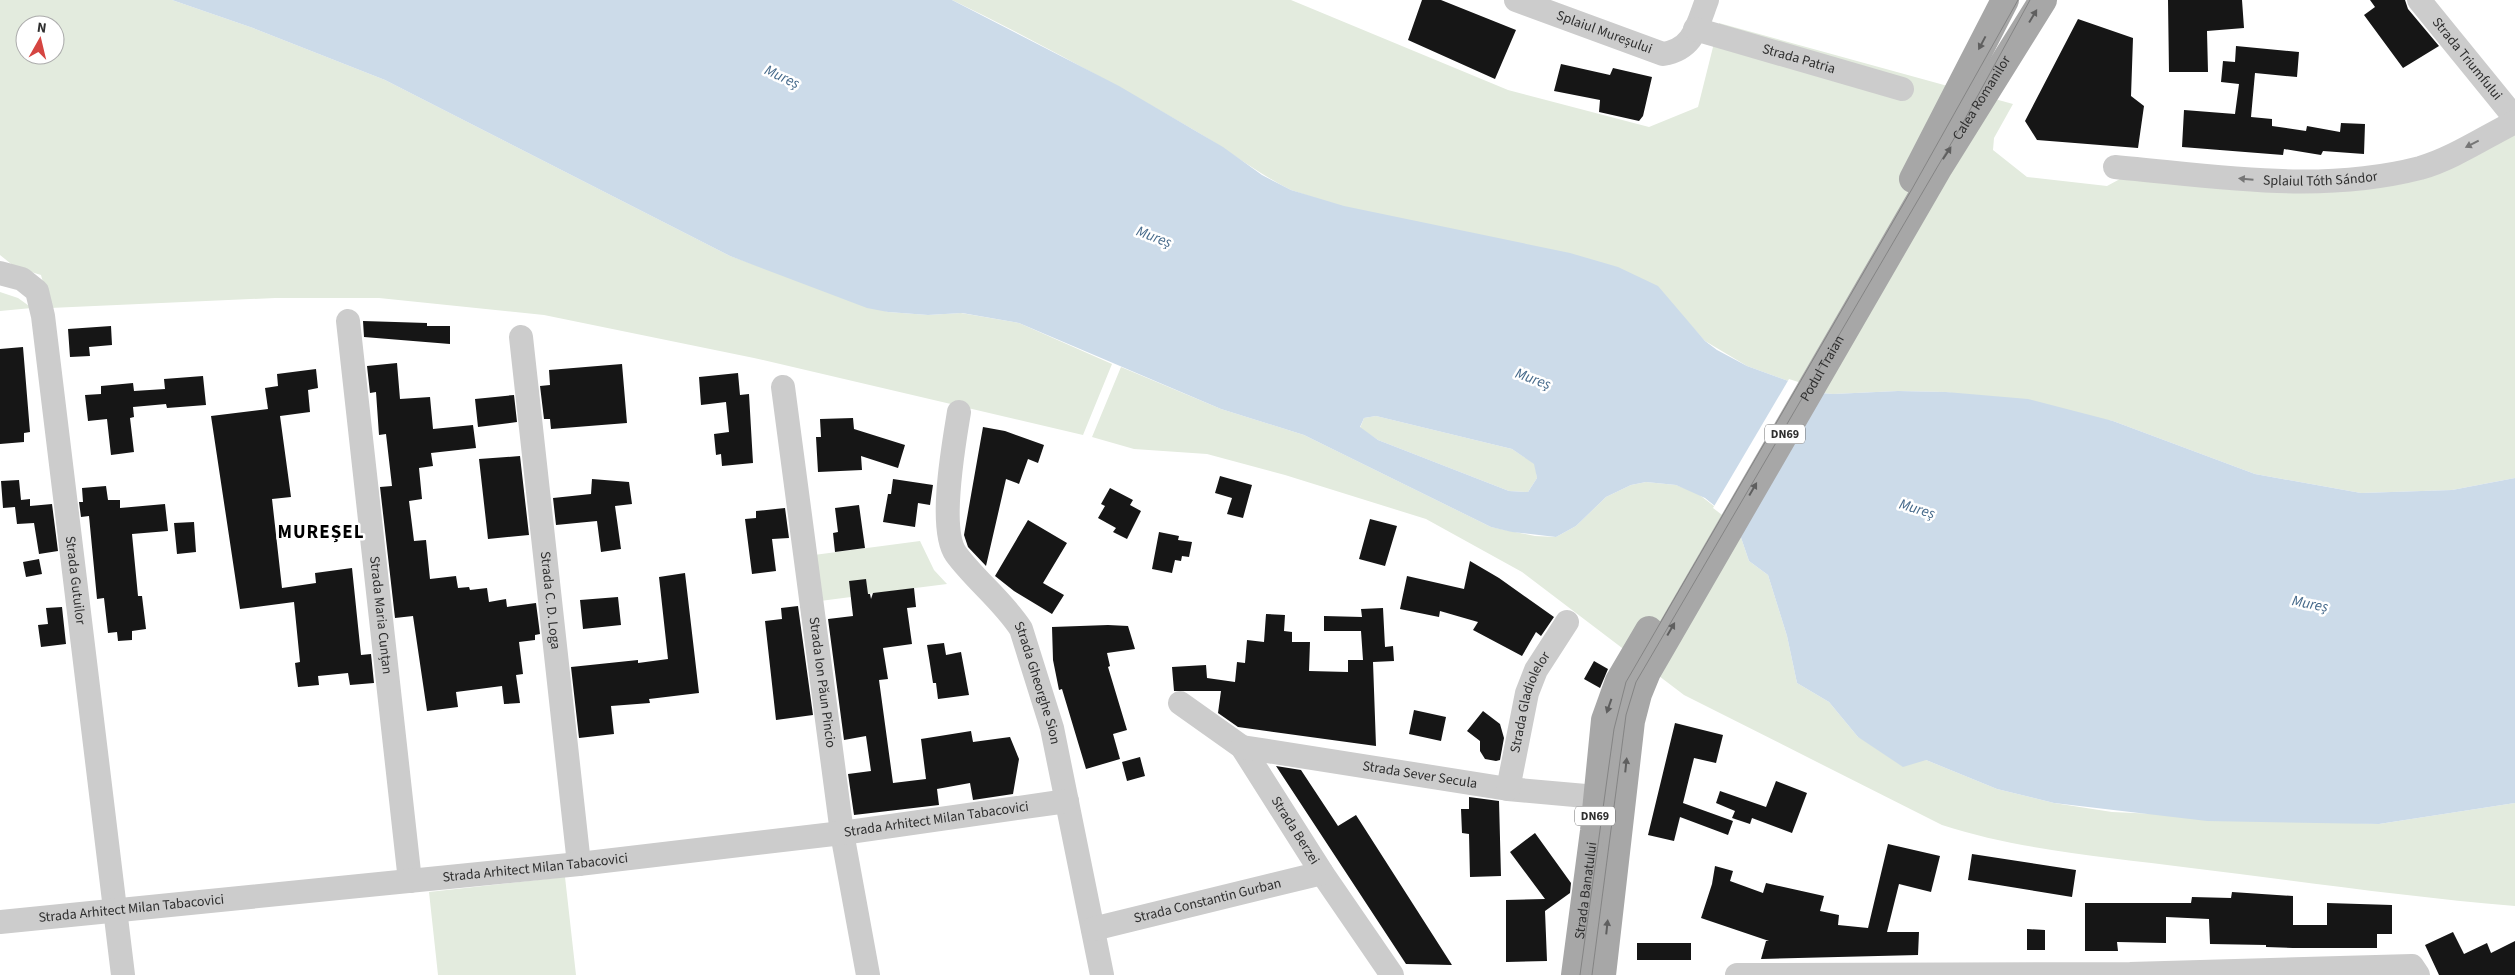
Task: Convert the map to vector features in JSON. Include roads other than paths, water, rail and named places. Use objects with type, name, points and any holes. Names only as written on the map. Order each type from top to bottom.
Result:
[{"type":"main road","name":"Calea Romanilor","points":[[1916,191],[2005,0]]},
{"type":"main road","name":"Calea Romanilor","points":[[1916,191],[2043,0]]},
{"type":"main road","name":"Podul Traian","points":[[1638,667],[1916,191]]},
{"type":"main road","name":"Strada Banatului","points":[[1574,975],[1605,720],[1609,704],[1638,667]]},
{"type":"main road","name":"Strada Banatului","points":[[1602,975],[1631,721],[1638,694],[1638,667]]},
{"type":"street","name":"Splaiul Mureșului","points":[[1516,0],[1663,54],[1683,49],[1695,29]]},
{"type":"street","points":[[1695,29],[1707,0]]},
{"type":"street","name":"Strada Triumfului","points":[[2419,0],[2515,118]]},
{"type":"street","name":"Strada Patria","points":[[1695,29],[1902,89]]},
{"type":"street","name":"Splaiul Tóth Sándor","points":[[2114,166],[2288,183],[2355,180],[2421,167],[2515,122]]},
{"type":"street","name":"Strada Gutuilor","points":[[0,273],[22,279],[37,291],[43,316],[123,975]]},
{"type":"street","name":"Strada Maria Cunțan","points":[[348,321],[410,881]]},
{"type":"street","name":"Strada C. D. Loga","points":[[521,337],[578,864]]},
{"type":"street","name":"Strada Ion Păun Pincio","points":[[783,387],[842,833],[868,975]]},
{"type":"street","name":"Strada Gheorghe Sion","points":[[959,412],[949,505],[948,533],[951,545],[966,566],[1012,615],[1021,629],[1052,728],[1102,975]]},
{"type":"street","name":"Strada Gladiolelor","points":[[1508,789],[1527,693],[1536,670],[1567,622]]},
{"type":"street","name":"Strada Berzei","points":[[1180,703],[1242,747],[1322,874],[1392,975]]},
{"type":"street","name":"Strada Sever Secula","points":[[1242,747],[1508,789],[1597,797]]},
{"type":"street","name":"Strada Arhitect Milan Tabacovici","points":[[0,922],[578,864],[842,833],[1067,801]]},
{"type":"street","name":"Strada Constantin Gurban","points":[[1093,930],[1322,874]]},
{"type":"street","points":[[1737,975],[2415,971]]},
{"type":"water","name":"Mureș","points":[[172,0],[952,0],[1119,86],[1223,147],[1262,175],[1291,190],[1344,206],[1570,253],[1618,267],[1658,286],[1705,341],[1717,350],[1747,366],[1821,393],[1946,392],[2028,399],[2113,421],[2255,474],[2361,493],[2452,490],[2515,478],[2515,803],[2379,824],[2207,821],[2054,803],[1997,789],[1926,760],[1903,767],[1858,737],[1829,702],[1797,683],[1787,636],[1768,575],[1749,561],[1736,523],[1705,498],[1676,485],[1646,482],[1631,485],[1606,497],[1576,526],[1556,537],[1512,532],[1491,527],[1304,435],[1221,409],[1019,323],[962,313],[928,315],[888,312],[867,308],[730,256],[385,80],[253,28]],"holes":[[[1376,416],[1512,449],[1534,464],[1537,478],[1528,492],[1509,491],[1378,440],[1360,427],[1364,418]]]},
{"type":"tram line","points":[[1580,975],[1614,729],[1626,682],[1912,189],[2018,0]]},
{"type":"tram line","points":[[1592,975],[1626,715],[1636,682],[1959,130],[2030,0]]},
{"type":"district","name":"MUREȘEL","points":[[321,532]]}]
